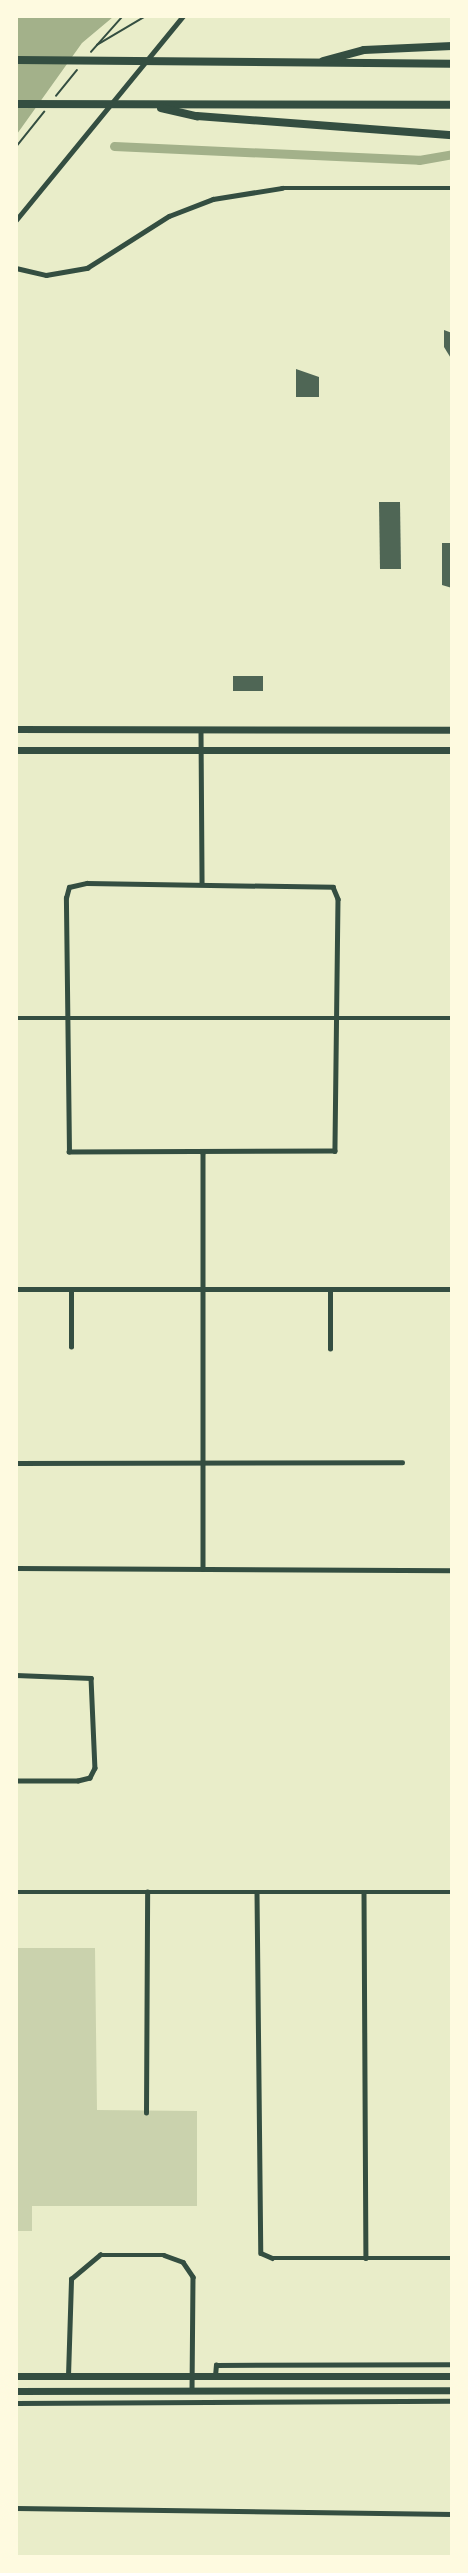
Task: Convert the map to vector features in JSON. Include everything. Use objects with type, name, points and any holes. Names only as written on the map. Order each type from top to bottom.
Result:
[{"type":"highway","points":[[312,64],[364,50],[452,46]]},
{"type":"highway","points":[[16,60],[188,64],[452,64]]},
{"type":"highway","points":[[16,104],[452,105]]},
{"type":"highway","points":[[147,104],[197,116],[452,135]]},
{"type":"main road","points":[[16,729],[452,730]]},
{"type":"main road","points":[[16,750],[452,750]]},
{"type":"main road","points":[[16,2376],[452,2376]]},
{"type":"main road","points":[[16,2391],[452,2390]]},
{"type":"street","points":[[16,220],[182,17]]},
{"type":"street","points":[[16,268],[46,275],[87,268],[170,216],[213,199],[282,188],[452,188]]},
{"type":"street","points":[[201,731],[202,883]]},
{"type":"street","points":[[202,883],[333,887],[338,899],[339,1018],[335,1151],[203,1154],[69,1152],[67,1018],[69,887],[202,883]]},
{"type":"street","points":[[16,1018],[452,1018]]},
{"type":"street","points":[[203,1154],[203,1569]]},
{"type":"street","points":[[16,1289],[452,1289]]},
{"type":"street","points":[[70,1347],[71,1290]]},
{"type":"street","points":[[330,1290],[330,1349]]},
{"type":"street","points":[[16,1463],[402,1462]]},
{"type":"street","points":[[16,1568],[452,1570]]},
{"type":"street","points":[[16,1676],[91,1678],[90,1778],[16,1781]]},
{"type":"street","points":[[16,1892],[452,1892]]},
{"type":"street","points":[[146,2113],[147,1892]]},
{"type":"street","points":[[257,1892],[261,2253],[272,2258],[452,2258]]},
{"type":"street","points":[[364,1892],[366,2258]]},
{"type":"street","points":[[68,2376],[68,2284],[100,2255],[164,2255],[183,2262],[193,2277],[192,2391]]},
{"type":"street","points":[[215,2376],[216,2365],[452,2364]]},
{"type":"street","points":[[16,2403],[452,2401]]},
{"type":"street","points":[[16,2508],[452,2514]]},
{"type":"path","points":[[88,56],[123,16]]},
{"type":"path","points":[[95,47],[146,16]]},
{"type":"path","points":[[52,101],[80,65]]},
{"type":"path","points":[[16,147],[45,111]]},
{"type":"shaded area","points":[[17,17],[113,17],[82,43],[17,134]]},
{"type":"shaded area","points":[[17,1948],[95,1948],[97,2110],[197,2111],[197,2206],[32,2206],[32,2231],[17,2231]]},
{"type":"building","points":[[444,330],[452,333],[452,360],[444,347]]},
{"type":"building","points":[[296,369],[319,377],[319,397],[296,397]]},
{"type":"building","points":[[379,502],[400,502],[401,569],[380,569]]},
{"type":"building","points":[[442,543],[452,543],[452,588],[442,585]]},
{"type":"building","points":[[233,676],[263,676],[263,691],[233,691]]},
{"type":"waterway","points":[[114,146],[419,160],[452,154]]}]
